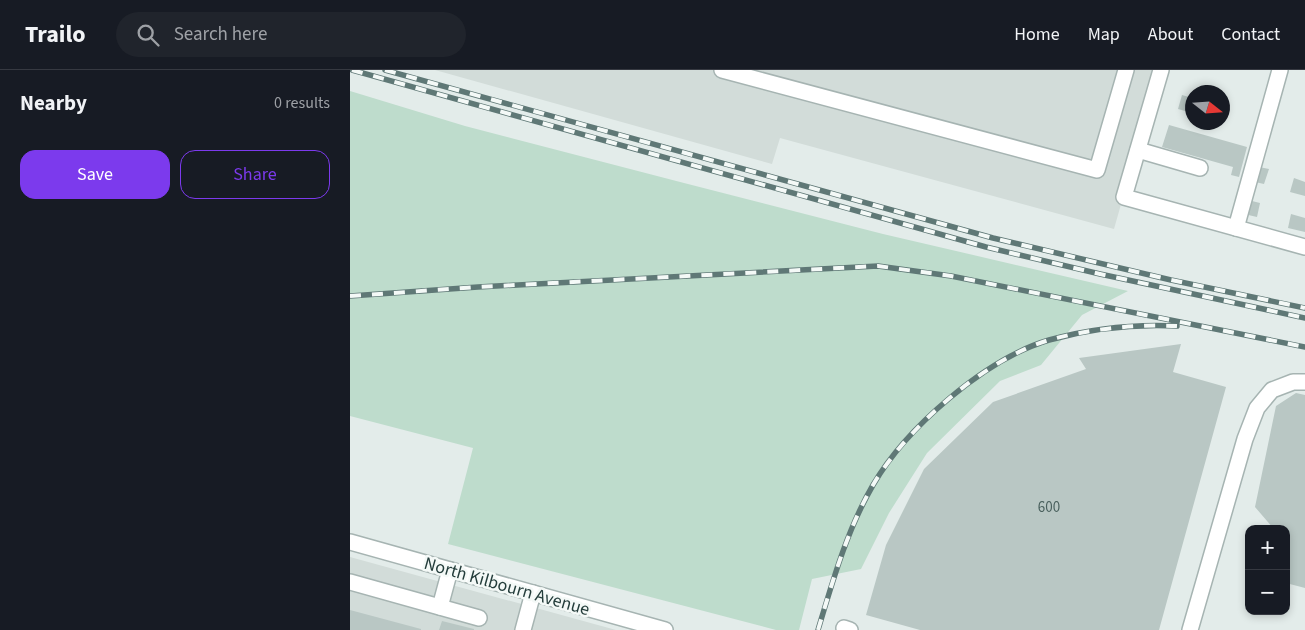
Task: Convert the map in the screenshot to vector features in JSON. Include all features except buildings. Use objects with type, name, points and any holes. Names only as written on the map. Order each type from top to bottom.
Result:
[{"type":"street","points":[[722,70],[1097,170],[1126,70]]},
{"type":"street","points":[[1161,70],[1124,197],[1305,247]]},
{"type":"street","points":[[1236,228],[1280,70]]},
{"type":"street","points":[[1138,150],[1200,168]]},
{"type":"street","points":[[1190,630],[1245,439],[1256,408],[1272,390],[1293,382],[1305,382]]},
{"type":"street","name":"North Kilbourn Avenue","points":[[350,542],[665,630]]},
{"type":"street","points":[[440,607],[450,570]]},
{"type":"street","points":[[350,582],[479,618]]},
{"type":"street","points":[[522,630],[533,593]]},
{"type":"shaded area","points":[[435,70],[1159,70],[1114,229],[780,138],[772,164]]},
{"type":"shaded area","points":[[350,557],[616,630],[350,630]]},
{"type":"green space","points":[[350,91],[465,126],[684,183],[883,234],[1128,291],[1082,315],[1041,365],[1000,381],[927,453],[889,513],[861,569],[812,579],[799,630],[776,630],[448,544],[473,448],[350,416]]},
{"type":"railway","points":[[352,70],[986,247],[1100,274],[1305,318]]},
{"type":"railway","points":[[385,70],[993,238],[1171,280],[1305,308]]},
{"type":"railway","points":[[350,296],[478,287],[878,266],[951,276],[1305,347]]},
{"type":"railway","points":[[818,630],[848,537],[873,485],[887,463],[905,441],[949,398],[999,363],[1024,349],[1049,340],[1112,328],[1177,326]]}]
